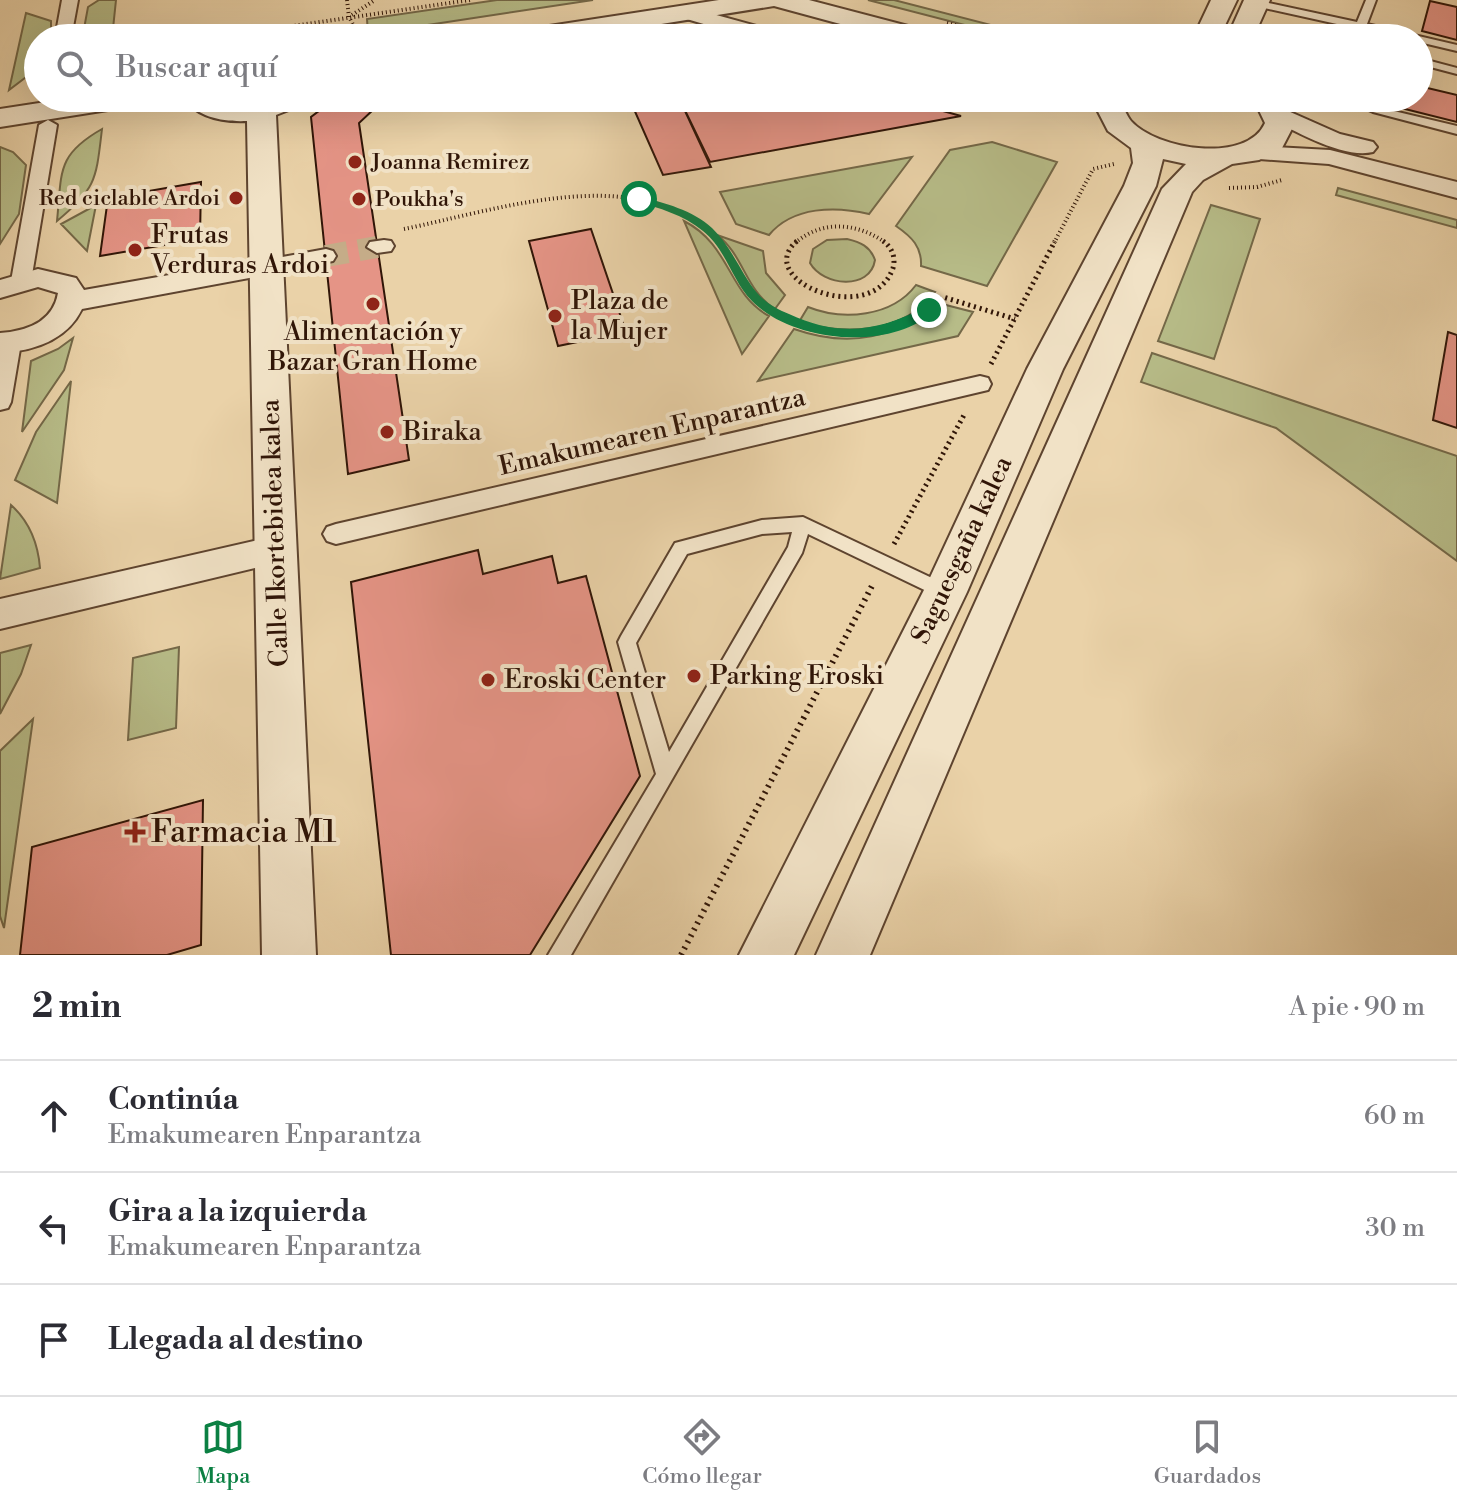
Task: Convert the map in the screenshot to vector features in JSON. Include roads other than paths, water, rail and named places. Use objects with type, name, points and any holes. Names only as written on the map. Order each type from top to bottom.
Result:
[{"type":"street","points":[[66,24],[70,0]]},
{"type":"street","points":[[615,24],[769,0]]},
{"type":"street","points":[[780,0],[870,24]]},
{"type":"street","points":[[1213,24],[1224,0]]},
{"type":"street","points":[[1246,24],[1256,2]]},
{"type":"street","points":[[687,13],[725,24]]},
{"type":"street","points":[[0,118],[38,112]]},
{"type":"street","name":"Calle Ikortebidea kalea","points":[[261,112],[289,955]]},
{"type":"street","points":[[1110,112],[1117,124],[1145,143],[1231,167],[1330,157],[1457,190]]},
{"type":"street","name":"Saguesgaña kalea","points":[[843,955],[1178,189],[1192,173],[1231,167],[1273,141],[1279,132],[1274,112]]},
{"type":"street","points":[[1284,112],[1332,139],[1457,171]]},
{"type":"street","points":[[0,402],[5,343],[43,333],[67,314],[72,301],[72,293],[66,284],[54,279],[10,285],[48,125]]},
{"type":"street","name":"Saguesgaña kalea","points":[[766,955],[945,592],[1045,369],[1140,186],[1148,163],[1145,143]]},
{"type":"street","points":[[72,301],[326,256]]},
{"type":"street","name":"Emakumearen Enparantza","points":[[336,534],[980,384]]},
{"type":"street","points":[[0,614],[276,550]]},
{"type":"lane","points":[[1360,24],[1371,0]]},
{"type":"lane","points":[[1256,2],[1355,24]]},
{"type":"lane","points":[[1433,43],[1457,48]]},
{"type":"lane","points":[[1433,65],[1457,71]]},
{"type":"lane","points":[[1385,112],[1457,130]]},
{"type":"lane","points":[[666,775],[627,642],[681,548],[762,527],[803,524],[945,592]]},
{"type":"lane","points":[[559,955],[796,548],[803,524]]},
{"type":"tunnel","points":[[326,256],[377,247]]},
{"type":"place","name":"Joanna Remirez","points":[[355,162]]},
{"type":"place","name":"Red ciclable Ardoi","points":[[236,198]]},
{"type":"place","name":"Poukha's","points":[[359,199]]},
{"type":"place","name":"Frutas Verduras Ardoi","points":[[135,250]]},
{"type":"place","name":"Alimentación y Bazar Gran Home","points":[[373,304]]},
{"type":"place","name":"Plaza de la Mujer","points":[[555,316]]},
{"type":"place","name":"Biraka","points":[[387,432]]},
{"type":"place","name":"Parking Eroski","points":[[694,676]]},
{"type":"place","name":"Eroski Center","points":[[488,680]]},
{"type":"place","name":"Farmacia M1","points":[[135,832]]}]
